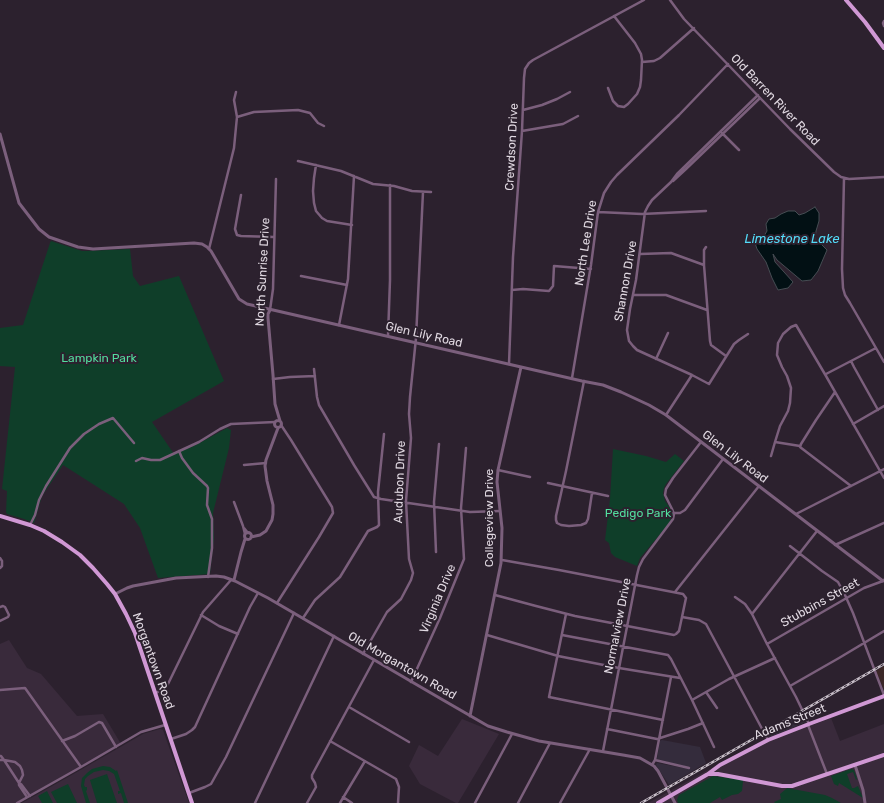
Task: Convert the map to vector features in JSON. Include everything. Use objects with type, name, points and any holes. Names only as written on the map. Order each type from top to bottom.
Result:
[{"type":"main road","points":[[846,0],[865,22],[884,48]]},
{"type":"main road","name":"Morgantown Road","points":[[0,516],[30,525],[56,538],[74,550],[93,568],[115,594],[135,633],[192,803]]},
{"type":"main road","name":"Adams Street","points":[[658,803],[708,774],[720,765],[768,740],[884,696]]},
{"type":"main road","points":[[708,774],[722,774],[789,787],[796,786],[884,755]]},
{"type":"street","name":"Crewdson Drive","points":[[508,364],[525,69],[529,63],[644,0]]},
{"type":"street","name":"Old Barren River Road","points":[[670,0],[681,16],[829,168],[844,178]]},
{"type":"street","points":[[608,88],[613,102],[620,107],[624,107],[637,94],[640,87],[642,57],[638,48],[614,16]]},
{"type":"street","points":[[884,21],[884,26]]},
{"type":"street","points":[[642,62],[654,61],[660,58],[694,28]]},
{"type":"street","name":"North Lee Drive","points":[[572,378],[591,269],[598,212],[604,193],[614,178],[679,115],[728,64]]},
{"type":"street","points":[[0,134],[19,203],[39,229],[49,237],[78,247],[93,249],[194,243],[204,245],[209,249],[233,151],[237,117],[234,100],[236,92]]},
{"type":"street","points":[[523,110],[542,105],[570,92]]},
{"type":"street","name":"Shannon Drive","points":[[726,356],[709,384],[637,350],[628,339],[627,326],[640,254],[646,209],[650,203],[678,177],[695,158],[759,96]]},
{"type":"street","points":[[237,117],[254,112],[298,110],[310,113],[318,123],[324,126]]},
{"type":"street","points":[[522,131],[563,124],[578,116]]},
{"type":"street","points":[[721,133],[738,150]]},
{"type":"street","points":[[298,161],[341,171],[373,184],[398,186],[409,191],[431,192]]},
{"type":"street","points":[[316,165],[313,188],[316,211],[322,218],[327,220],[352,225]]},
{"type":"street","points":[[339,325],[347,285],[354,176]]},
{"type":"street","points":[[884,177],[853,179],[844,178],[842,269],[845,295],[884,362]]},
{"type":"street","name":"North Sunrise Drive","points":[[266,463],[276,433],[277,415],[268,318],[273,290],[276,178]]},
{"type":"street","points":[[388,336],[390,280],[390,185]]},
{"type":"street","name":"Audubon Drive","points":[[363,654],[387,612],[401,600],[413,575],[408,560],[406,503],[411,436],[409,414],[416,343],[423,192]]},
{"type":"street","points":[[242,195],[235,229],[237,235],[274,237]]},
{"type":"street","points":[[598,212],[645,214],[706,211]]},
{"type":"street","points":[[706,247],[704,250],[704,265],[711,344],[726,356],[736,342],[748,334]]},
{"type":"street","name":"Glen Lily Road","points":[[209,249],[239,299],[247,304],[572,378],[608,387],[649,404],[666,415],[883,581]]},
{"type":"street","points":[[640,254],[671,253],[704,265]]},
{"type":"street","points":[[512,290],[523,289],[549,291],[553,286],[554,266],[591,269]]},
{"type":"street","points":[[301,276],[347,285]]},
{"type":"street","points":[[633,296],[666,295],[707,310]]},
{"type":"street","points":[[771,456],[780,426],[789,407],[791,388],[777,355],[778,343],[783,334],[791,327],[796,325],[826,374],[884,478]]},
{"type":"street","points":[[656,359],[668,332]]},
{"type":"street","points":[[826,374],[876,348]]},
{"type":"street","points":[[851,361],[878,410]]},
{"type":"street","name":"Collegeview Drive","points":[[470,716],[502,560],[502,531],[497,482],[498,470],[521,367]]},
{"type":"street","points":[[314,369],[317,397],[320,407],[374,497],[474,512],[500,511]]},
{"type":"street","points":[[666,415],[692,375]]},
{"type":"street","points":[[273,379],[296,376],[315,376]]},
{"type":"street","points":[[584,381],[556,518],[557,522],[561,525],[572,526],[586,523],[589,517],[592,492]]},
{"type":"street","points":[[800,446],[835,392]]},
{"type":"street","points":[[853,424],[884,406]]},
{"type":"street","points":[[30,525],[46,486],[70,448],[84,434],[99,424],[113,418],[134,443]]},
{"type":"street","points":[[136,461],[142,458],[160,460],[199,442],[227,425],[234,423],[258,422],[276,424],[284,430],[332,507],[333,512],[332,516],[277,603]]},
{"type":"street","points":[[303,618],[315,600],[340,577],[368,531],[380,524],[378,498],[384,434]]},
{"type":"street","points":[[674,514],[665,497],[665,490],[701,442]]},
{"type":"street","points":[[775,442],[800,446],[851,486]]},
{"type":"street","points":[[436,552],[434,502],[439,444]]},
{"type":"street","name":"Virginia Drive","points":[[411,682],[464,561],[462,510],[466,448]]},
{"type":"street","points":[[180,451],[182,458],[193,473],[208,488],[207,505],[212,519],[212,548],[208,577]]},
{"type":"street","name":"Normalview Drive","points":[[603,751],[635,584],[641,562],[672,521],[674,514],[685,510],[723,459]]},
{"type":"street","points":[[244,465],[266,463],[265,474],[274,514],[266,531],[257,536],[248,534]]},
{"type":"street","points":[[796,514],[884,469]]},
{"type":"street","points":[[498,470],[530,476]]},
{"type":"street","points":[[548,483],[608,496]]},
{"type":"street","points":[[675,592],[759,486]]},
{"type":"street","points":[[234,502],[250,540],[246,539]]},
{"type":"street","points":[[835,545],[884,523]]},
{"type":"street","points":[[752,614],[817,531]]},
{"type":"street","points":[[155,694],[164,689],[168,684],[205,609],[233,580],[248,534]]},
{"type":"street","points":[[790,546],[838,582],[846,598],[884,696]]},
{"type":"street","points":[[0,558],[2,561],[2,566],[0,568]]},
{"type":"street","points":[[495,595],[566,614],[675,634],[678,633],[680,629],[685,597],[683,594],[502,560]]},
{"type":"street","name":"Old Morgantown Road","points":[[115,594],[130,587],[176,578],[220,576],[233,580],[277,603],[470,716],[494,728],[550,743],[640,758],[652,765],[659,773],[675,803]]},
{"type":"street","name":"Stubbins Street","points":[[767,644],[864,588],[883,581]]},
{"type":"street","points":[[170,739],[186,734],[195,727],[250,606],[258,593]]},
{"type":"street","points":[[735,597],[745,604],[752,614],[790,686],[808,724],[828,774]]},
{"type":"street","points":[[0,607],[5,607],[9,615],[0,621]]},
{"type":"street","points":[[188,793],[211,784],[226,757],[294,613]]},
{"type":"street","points":[[566,614],[549,697],[663,720]]},
{"type":"street","points":[[201,615],[219,626],[238,634]]},
{"type":"street","points":[[682,616],[699,620],[706,624],[768,740]]},
{"type":"street","points":[[790,686],[884,631]]},
{"type":"street","points":[[487,635],[558,656],[680,678]]},
{"type":"street","points":[[562,635],[668,655],[692,700],[714,747]]},
{"type":"street","points":[[255,803],[334,636]]},
{"type":"street","points":[[692,700],[734,677],[775,658]]},
{"type":"street","points":[[307,803],[316,787],[312,775],[374,660]]},
{"type":"street","points":[[652,765],[655,760],[660,739],[671,677]]},
{"type":"street","points":[[0,690],[25,688],[80,768]]},
{"type":"street","points":[[706,692],[717,708]]},
{"type":"street","points":[[349,706],[408,742]]},
{"type":"street","points":[[62,741],[75,736],[99,722],[102,723],[116,747]]},
{"type":"street","points":[[607,729],[660,739],[703,723]]},
{"type":"street","points":[[17,803],[145,730],[165,724]]},
{"type":"street","points":[[476,803],[512,734]]},
{"type":"street","points":[[330,741],[394,777],[398,781],[399,786],[398,803]]},
{"type":"street","points":[[518,803],[550,743]]},
{"type":"street","points":[[560,803],[590,749]]},
{"type":"street","points":[[0,756],[3,758],[2,760],[28,796]]},
{"type":"street","points":[[2,760],[12,761],[18,764],[23,775],[19,782]]},
{"type":"street","points":[[655,760],[689,768]]},
{"type":"street","points":[[7,765],[9,761]]},
{"type":"street","points":[[340,803],[365,761]]},
{"type":"street","points":[[855,765],[865,803]]},
{"type":"street","points":[[344,797],[352,803]]},
{"type":"shaded area","points":[[9,640],[27,668],[41,674],[77,716],[103,714],[121,744],[17,803],[0,803],[0,644]]},
{"type":"shaded area","points":[[884,666],[884,690],[876,671]]},
{"type":"shaded area","points":[[801,713],[806,722],[768,738],[766,733]]},
{"type":"shaded area","points":[[831,718],[840,741],[884,724],[884,803],[648,803],[763,740],[811,721],[813,725]]},
{"type":"shaded area","points":[[462,719],[499,734],[458,803],[456,803],[420,784],[409,766],[419,745],[438,756]]},
{"type":"shaded area","points":[[160,729],[163,730],[189,803],[22,803],[143,734]]},
{"type":"shaded area","points":[[662,740],[700,747],[706,763],[669,785],[656,765],[657,763],[689,769],[691,768],[657,759],[660,741]]},
{"type":"green space","name":"Lampkin Park","points":[[51,241],[82,251],[130,249],[133,276],[140,286],[179,276],[224,381],[152,422],[174,454],[194,446],[227,428],[231,430],[229,448],[213,513],[214,538],[210,574],[158,578],[140,528],[124,504],[63,465],[42,496],[34,523],[7,514],[6,512],[7,491],[2,489],[15,367],[0,366],[0,328],[23,325]]},
{"type":"green space","name":"Pedigo Park","points":[[613,449],[666,462],[675,454],[684,461],[664,488],[663,493],[665,501],[673,514],[672,520],[640,558],[637,566],[615,557],[611,553],[609,543],[605,540],[610,499]]},
{"type":"green space","points":[[103,766],[110,767],[116,771],[117,770],[128,803],[124,803],[121,793],[118,794],[118,791],[120,791],[114,774],[103,770],[94,772],[85,779],[84,785],[87,787],[86,791],[90,803],[86,803],[81,786],[82,778],[92,769]]},
{"type":"green space","points":[[851,769],[854,770],[857,779],[856,780],[853,772],[847,774],[852,788],[858,786],[863,798],[839,783],[838,786],[834,784],[831,776]]},
{"type":"green space","points":[[107,774],[117,803],[97,803],[90,780]]},
{"type":"green space","points":[[713,776],[743,780],[742,791],[722,800],[720,797],[710,803],[678,803],[677,800],[679,795]]},
{"type":"green space","points":[[68,784],[77,803],[57,803],[51,792]]},
{"type":"green space","points":[[787,788],[825,795],[841,803],[775,803],[774,802],[781,799],[780,794]]},
{"type":"green space","points":[[47,791],[53,803],[42,803],[38,796]]},
{"type":"water","name":"Limestone Lake","points":[[815,207],[819,213],[819,221],[815,240],[827,250],[818,271],[811,280],[802,281],[777,260],[773,254],[775,262],[793,282],[788,288],[778,290],[766,262],[757,249],[755,243],[757,237],[764,236],[767,231],[766,224],[769,219],[775,218],[788,211],[795,211],[799,215]]},
{"type":"railway","points":[[641,803],[884,664]]}]
